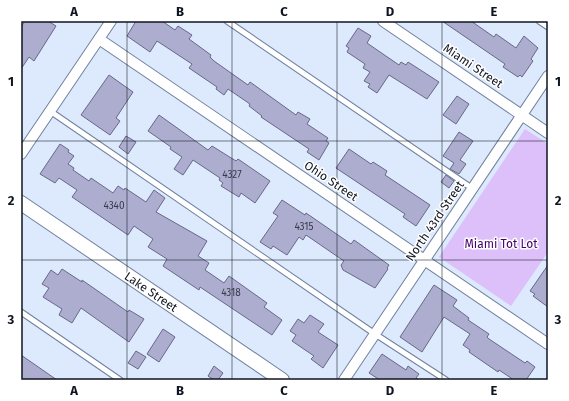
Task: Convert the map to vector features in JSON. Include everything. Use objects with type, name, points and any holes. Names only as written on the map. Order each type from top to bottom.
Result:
[{"type":"main road","name":"Lake Street","points":[[21,204],[282,380]]},
{"type":"street","points":[[21,154],[111,21]]},
{"type":"street","name":"Miami Street","points":[[383,21],[548,133]]},
{"type":"street","name":"Ohio Street","points":[[99,39],[548,344]]},
{"type":"street","name":"North 43rd Street","points":[[344,380],[548,76]]},
{"type":"lane","points":[[227,21],[473,188]]},
{"type":"lane","points":[[539,21],[548,27]]},
{"type":"lane","points":[[50,111],[375,334],[446,380]]},
{"type":"lane","points":[[21,312],[120,380]]},
{"type":"green space","name":"Miami Tot Lot","points":[[525,129],[548,144],[548,252],[511,306],[439,257]]},
{"type":"building","points":[[25,21],[48,21],[56,26],[34,61],[29,57],[21,69],[21,27]]},
{"type":"building","points":[[136,21],[162,21],[175,30],[178,26],[192,35],[189,39],[211,55],[210,57],[214,61],[248,85],[250,82],[296,115],[298,112],[310,119],[307,124],[328,138],[326,141],[329,143],[319,160],[307,152],[309,149],[261,117],[262,116],[249,106],[250,104],[228,89],[224,95],[216,89],[217,87],[189,68],[192,64],[157,41],[150,52],[127,36]]},
{"type":"building","points":[[442,21],[471,21],[494,37],[496,34],[516,48],[524,36],[538,48],[531,59],[533,61],[522,77],[520,75],[518,77],[503,67],[505,64]]},
{"type":"building","points":[[358,28],[371,36],[367,43],[399,65],[401,62],[406,65],[408,62],[439,82],[427,99],[389,75],[377,93],[368,87],[370,84],[364,81],[370,72],[363,68],[365,64],[347,52],[349,48],[346,46]]},
{"type":"building","points":[[109,75],[133,92],[116,118],[120,121],[110,135],[81,115]]},
{"type":"building","points":[[457,96],[469,104],[456,124],[443,115]]},
{"type":"building","points":[[159,115],[208,150],[212,146],[236,161],[238,159],[270,181],[255,203],[241,193],[239,197],[221,186],[223,183],[219,180],[220,178],[193,160],[183,175],[174,169],[182,157],[170,149],[171,147],[148,131]]},
{"type":"building","points":[[459,132],[473,141],[460,160],[466,164],[459,174],[450,169],[454,163],[443,156]]},
{"type":"building","points":[[126,136],[136,142],[128,154],[119,147]]},
{"type":"building","points":[[60,144],[69,150],[68,152],[74,156],[68,164],[74,168],[73,170],[89,181],[91,178],[113,193],[118,186],[124,190],[125,188],[146,202],[154,190],[165,198],[156,212],[207,241],[198,256],[209,263],[205,270],[224,283],[229,276],[267,303],[264,307],[282,320],[272,335],[200,287],[199,290],[163,266],[167,259],[148,247],[153,239],[134,226],[128,235],[72,197],[77,190],[59,178],[55,183],[40,174]]},
{"type":"building","points":[[349,149],[371,164],[373,162],[387,171],[385,175],[430,205],[416,226],[403,217],[405,214],[336,168]]},
{"type":"building","points":[[446,175],[454,181],[449,188],[441,182]]},
{"type":"building","points":[[282,200],[305,215],[306,213],[351,244],[354,240],[389,265],[387,268],[388,269],[375,288],[343,270],[341,265],[344,261],[306,235],[303,240],[299,237],[287,255],[273,246],[271,249],[260,242],[278,216],[273,213]]},
{"type":"building","points":[[548,265],[548,307],[533,296],[535,294],[530,291]]},
{"type":"building","points":[[62,269],[82,282],[82,280],[128,312],[129,310],[144,319],[129,342],[81,308],[72,323],[59,315],[62,309],[43,297],[49,288],[42,284],[51,270],[58,275]]},
{"type":"building","points":[[434,285],[457,300],[453,306],[469,318],[468,320],[489,334],[487,337],[489,339],[525,363],[527,361],[535,367],[526,380],[514,380],[499,370],[498,372],[469,352],[470,350],[463,345],[470,334],[444,317],[422,352],[400,337]]},
{"type":"building","points":[[310,315],[324,324],[318,332],[338,345],[323,368],[311,359],[314,356],[292,341],[296,335],[290,331],[298,319],[304,323]]},
{"type":"building","points":[[163,329],[175,337],[159,362],[147,354]]},
{"type":"building","points":[[136,351],[146,357],[138,369],[128,363]]},
{"type":"building","points":[[382,354],[406,370],[408,366],[419,374],[416,378],[419,380],[380,380],[369,373]]},
{"type":"building","points":[[21,355],[57,380],[21,380]]},
{"type":"building","points":[[214,366],[223,373],[218,380],[214,380],[208,376]]}]
